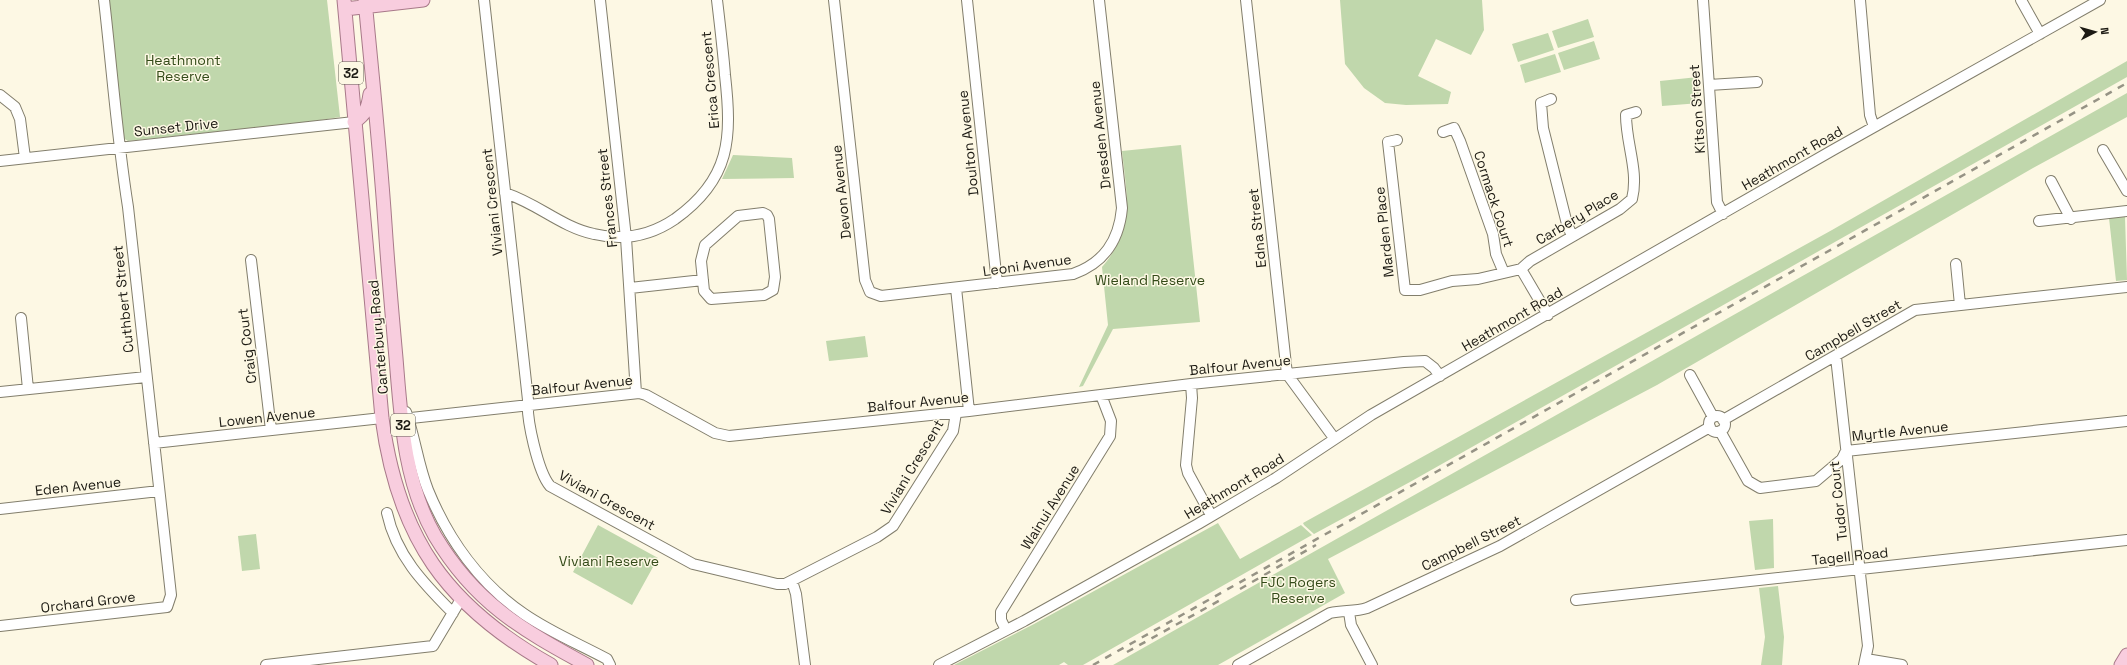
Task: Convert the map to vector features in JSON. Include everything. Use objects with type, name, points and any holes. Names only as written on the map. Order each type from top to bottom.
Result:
[{"type":"main road","points":[[345,5],[423,0]]},
{"type":"main road","name":"Canterbury Road","points":[[365,3],[373,78],[399,393],[405,419],[408,461],[418,499],[435,535],[474,588],[512,622],[587,665]]},
{"type":"main road","name":"Canterbury Road","points":[[345,5],[354,122],[382,418],[391,472],[401,505],[425,552],[462,599],[501,634],[551,665]]},
{"type":"main road","points":[[354,122],[363,116],[368,109],[373,78]]},
{"type":"main road","points":[[354,122],[368,126],[373,130],[378,139]]},
{"type":"main road","points":[[2121,665],[2127,656]]},
{"type":"street","name":"Cuthbert Street","points":[[104,0],[117,114],[118,148],[128,207],[171,595]]},
{"type":"street","name":"Viviani Crescent","points":[[484,0],[527,405],[540,468],[544,479],[550,486],[693,564],[777,584],[785,584],[876,537],[893,526],[953,431],[956,413]]},
{"type":"street","name":"Frances Street","points":[[600,0],[626,238],[636,393]]},
{"type":"street","name":"Erica Crescent","points":[[505,193],[522,198],[560,222],[576,230],[613,238],[626,238],[642,235],[662,226],[690,208],[708,187],[724,158],[729,136],[729,109],[717,0]]},
{"type":"street","name":"Devon Avenue","points":[[834,0],[867,288],[873,295],[881,296],[956,288]]},
{"type":"street","name":"Doulton Avenue","points":[[967,0],[997,283]]},
{"type":"street","name":"Dresden Avenue","points":[[1098,261],[1114,243],[1119,230],[1122,208],[1099,0]]},
{"type":"street","name":"Edna Street","points":[[1246,0],[1287,374]]},
{"type":"street","name":"Kitson Street","points":[[1703,0],[1717,202],[1723,214]]},
{"type":"street","points":[[1860,0],[1870,115],[1874,127]]},
{"type":"street","points":[[2021,0],[2040,34]]},
{"type":"street","name":"Heathmont Road","points":[[939,665],[1006,630],[1211,515],[1284,473],[1334,438],[1440,376],[1874,127],[2100,0]]},
{"type":"street","points":[[1709,85],[1757,82]]},
{"type":"street","points":[[0,95],[15,107],[20,120],[25,158]]},
{"type":"street","points":[[1551,100],[1536,104],[1567,224],[1572,236]]},
{"type":"street","name":"Carbery Place","points":[[1521,269],[1530,261],[1632,199],[1635,174],[1630,157],[1626,115],[1636,112]]},
{"type":"street","name":"Sunset Drive","points":[[0,161],[354,122]]},
{"type":"street","name":"Cormack Court","points":[[1443,132],[1454,128],[1460,141],[1493,234],[1496,254],[1504,273]]},
{"type":"street","name":"Marden Place","points":[[1388,141],[1406,290],[1420,290],[1452,281],[1478,279],[1504,273]]},
{"type":"street","points":[[2103,150],[2127,191]]},
{"type":"street","points":[[2051,181],[2071,219]]},
{"type":"street","points":[[2039,221],[2071,219],[2127,211]]},
{"type":"street","points":[[763,213],[767,215],[775,277],[775,287],[772,292],[764,295],[714,300],[705,294],[703,280],[702,254],[705,245],[740,216],[763,213]]},
{"type":"street","name":"Craig Court","points":[[251,260],[271,430]]},
{"type":"street","name":"Leoni Avenue","points":[[956,288],[1072,274],[1085,270],[1098,261]]},
{"type":"street","points":[[1956,264],[1960,305]]},
{"type":"street","points":[[1504,273],[1521,269],[1548,315]]},
{"type":"street","points":[[630,288],[703,280]]},
{"type":"street","name":"Campbell Street","points":[[1724,420],[1836,357],[1915,310],[2127,287]]},
{"type":"street","points":[[956,288],[969,411]]},
{"type":"street","points":[[21,318],[28,389]]},
{"type":"street","name":"Tudor Court","points":[[1836,357],[1868,646],[1865,662]]},
{"type":"street","name":"Balfour Avenue","points":[[405,419],[636,393],[646,395],[715,433],[726,436],[956,413],[1191,384],[1426,361],[1440,376]]},
{"type":"street","points":[[1287,374],[1334,438]]},
{"type":"street","points":[[1690,375],[1715,432],[1720,431],[1725,425],[1724,420],[1720,416],[1711,422]]},
{"type":"street","points":[[0,392],[146,377]]},
{"type":"street","points":[[1191,384],[1192,398],[1186,465],[1188,473],[1211,515]]},
{"type":"street","name":"Wainui Avenue","points":[[1006,630],[1001,620],[1001,612],[1110,436],[1110,421],[1101,395]]},
{"type":"street","name":"Lowen Avenue","points":[[154,443],[382,418]]},
{"type":"street","points":[[405,419],[428,490],[443,522],[467,560],[494,590],[524,614],[606,659],[610,665]]},
{"type":"street","name":"Myrtle Avenue","points":[[1720,431],[1748,481],[1760,488],[1816,481],[1842,459],[1846,451],[2127,421]]},
{"type":"street","name":"Campbell Street","points":[[1238,665],[1330,613],[1338,611],[1349,612],[1367,608],[1500,546],[1711,422]]},
{"type":"street","name":"Eden Avenue","points":[[0,509],[159,491]]},
{"type":"street","points":[[387,513],[391,531],[409,565],[425,585],[453,613]]},
{"type":"street","name":"Tagell Road","points":[[1576,600],[2127,540]]},
{"type":"street","points":[[792,581],[796,594],[805,665]]},
{"type":"street","name":"Orchard Grove","points":[[0,626],[167,607],[171,595]]},
{"type":"street","points":[[266,665],[292,664],[433,646],[462,599]]},
{"type":"street","points":[[1349,612],[1351,625],[1372,665]]},
{"type":"street","points":[[1865,662],[1902,665]]},
{"type":"green space","name":"Heathmont Reserve","points":[[107,0],[327,0],[340,117],[308,122],[128,141],[123,138]]},
{"type":"green space","points":[[1340,0],[1482,0],[1484,30],[1471,55],[1436,39],[1418,76],[1451,92],[1448,104],[1406,105],[1385,103],[1364,88],[1345,64]]},
{"type":"green space","points":[[1588,19],[1594,37],[1558,48],[1552,31]]},
{"type":"green space","points":[[1548,33],[1554,50],[1518,62],[1512,44]]},
{"type":"green space","points":[[1594,41],[1600,59],[1564,70],[1558,53]]},
{"type":"green space","points":[[1555,54],[1561,72],[1525,83],[1520,65]]},
{"type":"green space","points":[[2127,61],[2127,77],[1410,482],[1314,534],[1304,525],[1303,523],[1832,230]]},
{"type":"green space","points":[[1698,77],[1700,103],[1662,106],[1660,81]]},
{"type":"green space","name":"FJC Rogers Reserve","points":[[2127,93],[2127,117],[2033,168],[1657,385],[1328,559],[1345,593],[1218,665],[1113,665]]},
{"type":"green space","name":"Wieland Reserve","points":[[1181,145],[1200,322],[1113,329],[1083,386],[1079,387],[1108,325],[1102,267],[1113,252],[1125,225],[1127,198],[1122,151]]},
{"type":"green space","points":[[733,155],[792,158],[794,178],[722,179]]},
{"type":"green space","points":[[2125,217],[2127,280],[2116,281],[2109,218]]},
{"type":"green space","points":[[865,336],[868,357],[829,361],[826,341]]},
{"type":"green space","points":[[1773,519],[1774,568],[1755,570],[1749,521]]},
{"type":"green space","points":[[1218,523],[1240,559],[1301,525],[1312,535],[1083,665],[1068,665],[1064,662],[1059,665],[954,665],[1034,624]]},
{"type":"green space","name":"Viviani Reserve","points":[[598,525],[658,558],[632,605],[573,572]]},
{"type":"green space","points":[[256,534],[260,569],[242,571],[238,536]]},
{"type":"green space","points":[[1778,586],[1784,637],[1782,665],[1761,665],[1765,637],[1759,588]]},
{"type":"railway","points":[[1093,665],[2127,83]]},
{"type":"railway","points":[[1240,589],[1316,545]]},
{"type":"railway","points":[[1127,652],[1224,598]]}]
